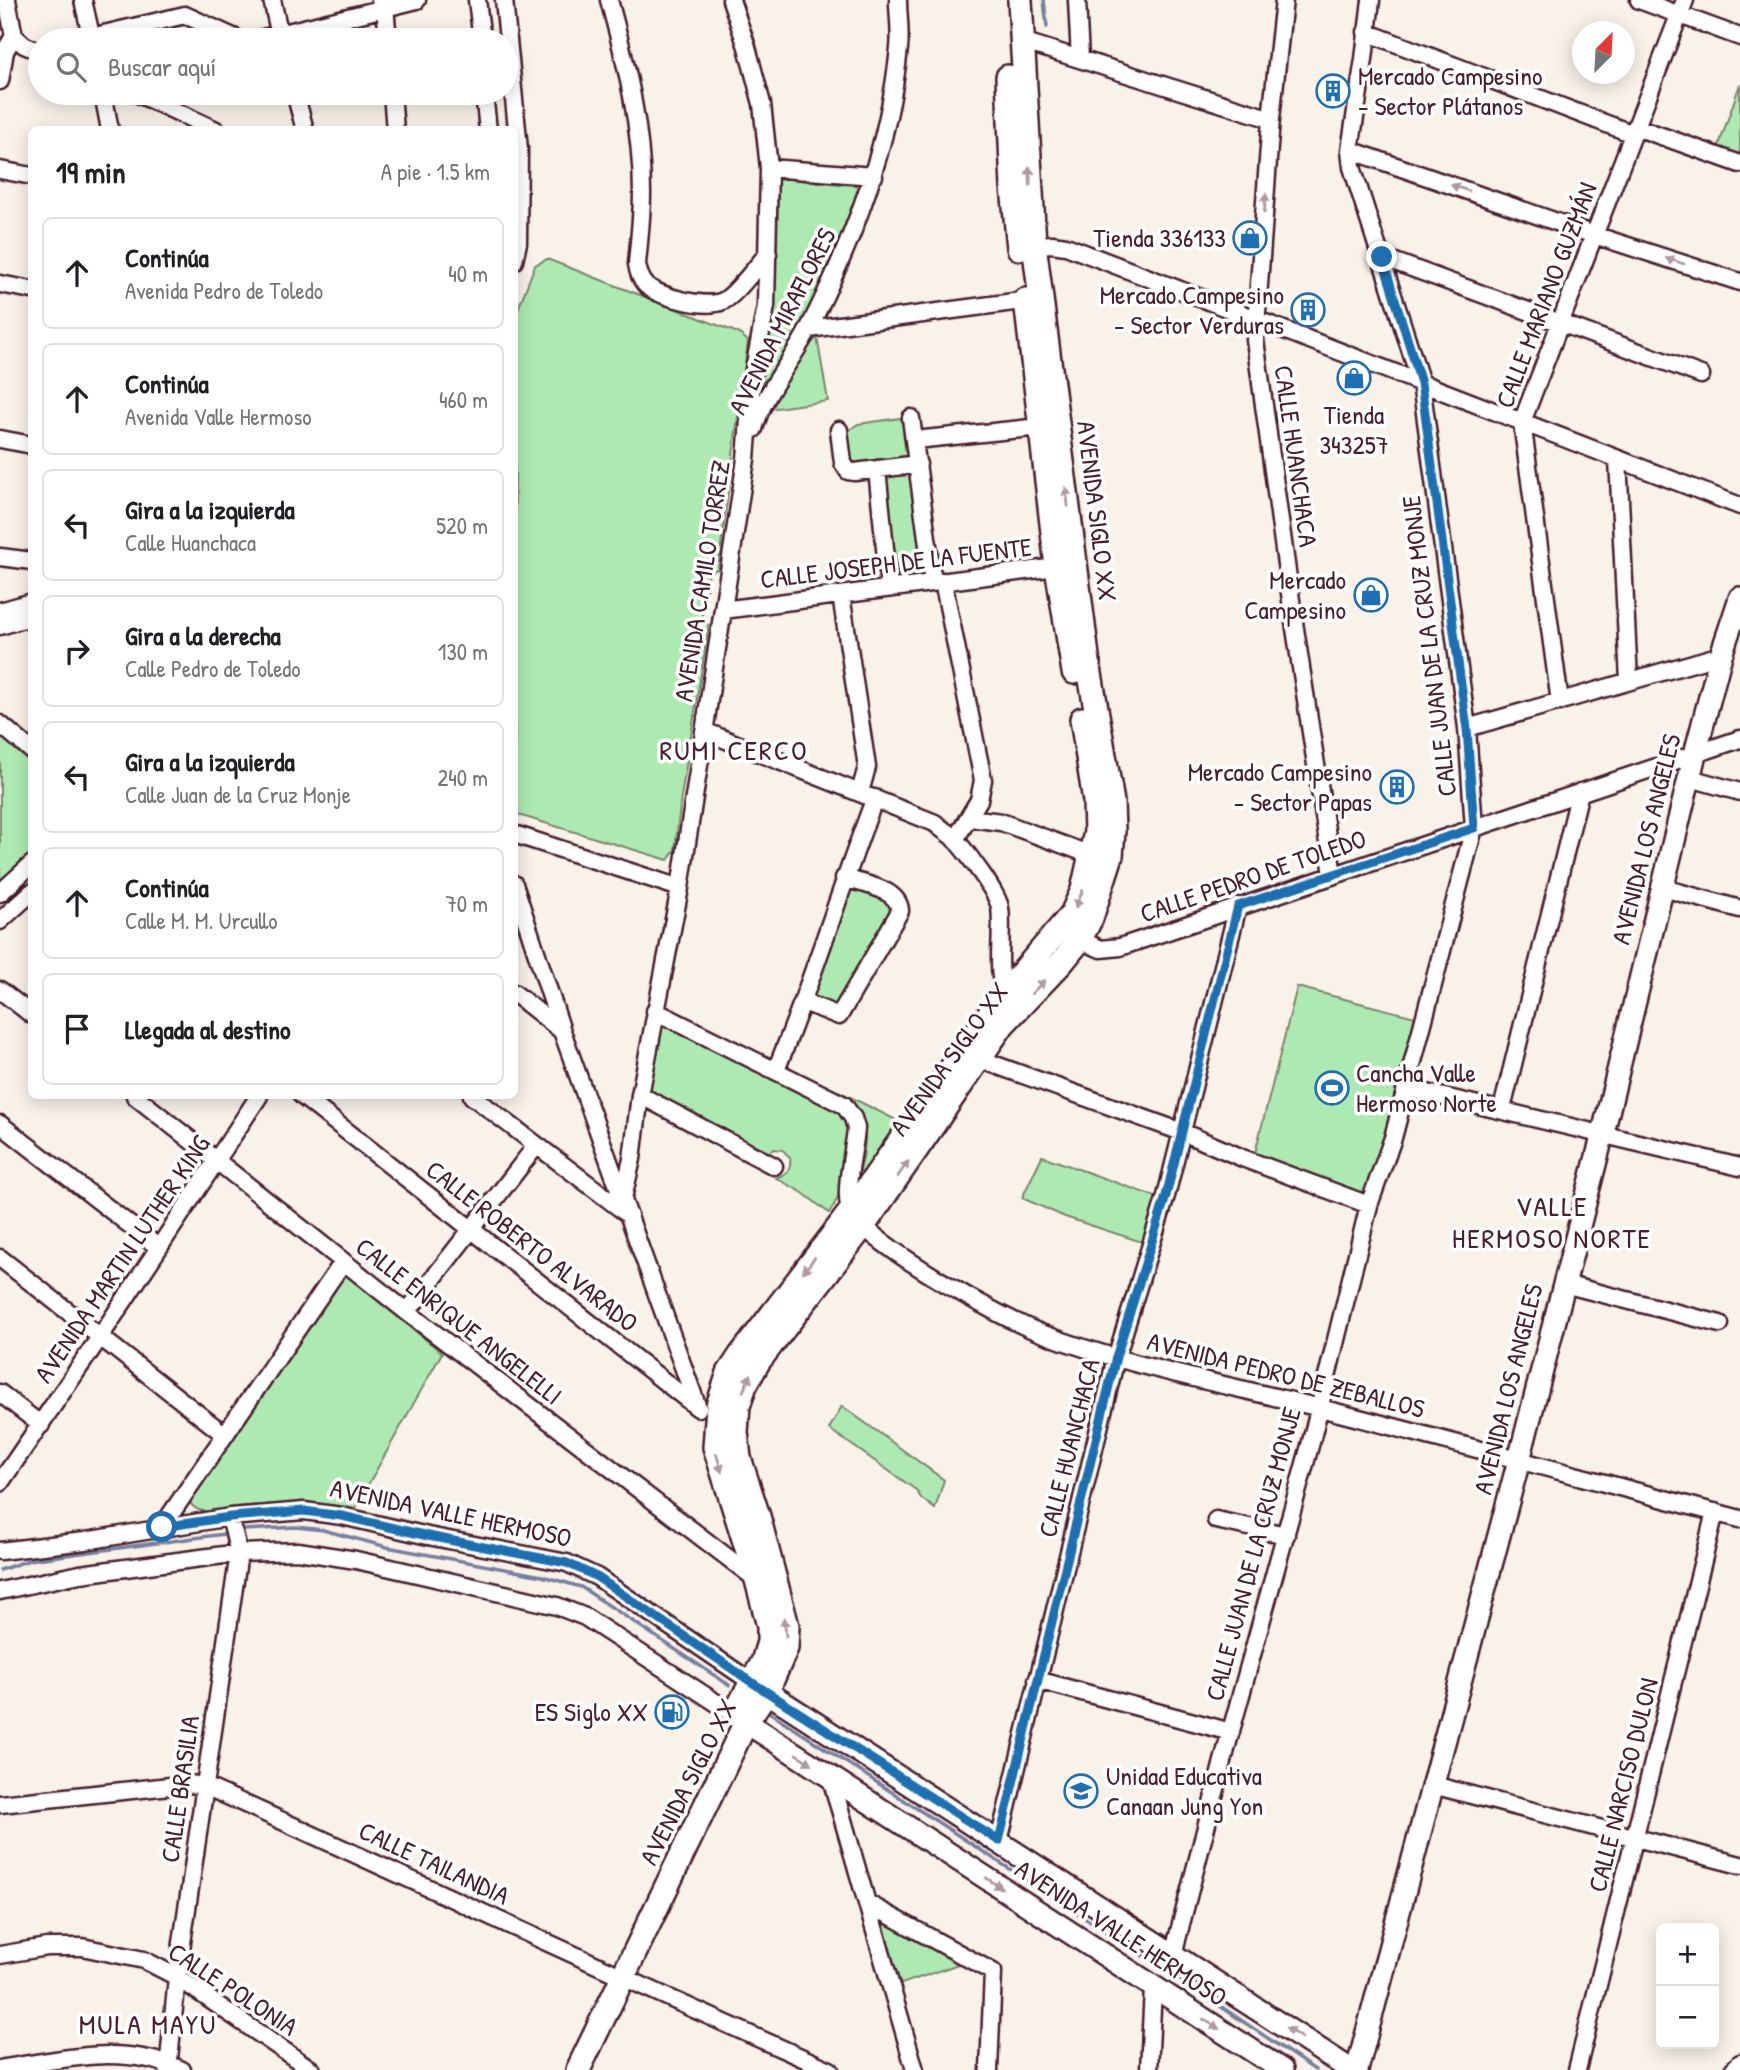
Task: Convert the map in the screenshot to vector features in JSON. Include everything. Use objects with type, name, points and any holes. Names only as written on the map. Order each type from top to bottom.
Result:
[{"type":"highway","name":"AVENIDA SIGLO XX","points":[[1005,0],[1013,187],[1027,246]]},
{"type":"highway","name":"AVENIDA SIGLO XX","points":[[1020,0],[1027,246],[1095,801],[1096,832],[1083,890],[1072,914],[1069,936]]},
{"type":"highway","name":"AVENIDA SIGLO XX","points":[[717,1418],[738,1406],[745,1385],[758,1362],[1011,1001],[1069,936],[1091,918],[1104,882],[1111,856],[1112,802],[1087,656],[1041,427],[1033,300]]},
{"type":"highway","name":"AVENIDA SIGLO XX","points":[[857,1218],[979,1059],[1003,1024],[1011,1001]]},
{"type":"highway","name":"AVENIDA SIGLO XX","points":[[717,1418],[717,1457],[769,1626],[769,1642],[760,1687]]},
{"type":"highway","name":"AVENIDA SIGLO XX","points":[[565,2070],[616,1975],[740,1718],[786,1648],[787,1626],[758,1516],[739,1458],[717,1418]]},
{"type":"highway","name":"AVENIDA SIGLO XX","points":[[578,2070],[616,1975]]},
{"type":"main road","name":"AVENIDA LOS ANGELES","points":[[1357,2070],[1603,1133],[1695,754],[1721,655],[1740,598]]},
{"type":"main road","name":"AVENIDA VALLE HERMOSO","points":[[760,1687],[1351,2070]]},
{"type":"main road","name":"AVENIDA VALLE HERMOSO","points":[[740,1718],[1282,2070]]},
{"type":"street","points":[[7,0],[14,36],[28,47]]},
{"type":"street","points":[[83,0],[89,28]]},
{"type":"street","points":[[272,0],[279,28]]},
{"type":"street","points":[[308,28],[383,3],[417,0]]},
{"type":"street","points":[[477,0],[480,28]]},
{"type":"street","points":[[503,0],[506,28]]},
{"type":"street","points":[[609,0],[622,49],[637,139],[642,192],[638,274],[652,289],[702,305],[714,304],[735,292],[768,254]]},
{"type":"street","name":"AVENIDA CAMILO TORREZ","points":[[623,1198],[632,1159],[655,1011],[680,888],[746,459],[752,380],[766,306],[769,168],[762,104],[747,47],[730,0]]},
{"type":"street","name":"AVENIDA MIRAFLORES","points":[[746,459],[756,419],[809,329],[858,223],[874,176],[900,46],[898,0]]},
{"type":"street","points":[[1077,0],[1080,59]]},
{"type":"street","name":"CALLE HUANCHACA","points":[[1284,0],[1271,119],[1255,340],[1333,875]]},
{"type":"street","points":[[1371,0],[1350,150],[1594,235],[1740,282]]},
{"type":"street","points":[[1639,0],[1682,7],[1740,37]]},
{"type":"street","points":[[383,3],[386,28]]},
{"type":"street","name":"CALLE MARIANO GUZMÁN","points":[[1560,702],[1522,422],[1682,7]]},
{"type":"street","points":[[124,28],[183,8],[219,28]]},
{"type":"street","points":[[1366,32],[1634,131],[1740,164]]},
{"type":"street","points":[[0,81],[2,50],[14,36]]},
{"type":"street","points":[[1022,41],[1271,119]]},
{"type":"street","points":[[105,105],[109,126]]},
{"type":"street","points":[[162,105],[207,126]]},
{"type":"street","points":[[298,105],[304,126]]},
{"type":"street","points":[[393,105],[395,126]]},
{"type":"street","points":[[485,105],[488,126]]},
{"type":"street","points":[[514,105],[517,126]]},
{"type":"street","points":[[518,140],[518,243]]},
{"type":"street","name":"CALLE JUAN DE LA CRUZ MONJE","points":[[1173,1955],[1286,1535],[1369,1205],[1393,1138],[1474,828],[1467,729],[1421,383],[1352,167],[1350,150]]},
{"type":"street","points":[[769,168],[874,176]]},
{"type":"street","points":[[0,170],[28,175]]},
{"type":"street","points":[[1027,246],[1066,246],[1740,506]]},
{"type":"street","points":[[1382,257],[1702,375]]},
{"type":"street","points":[[0,284],[28,289]]},
{"type":"street","points":[[809,329],[1033,300]]},
{"type":"street","points":[[911,418],[938,582],[983,780],[979,800],[955,839]]},
{"type":"street","points":[[915,440],[1041,427]]},
{"type":"street","points":[[839,430],[845,467],[855,472],[918,464]]},
{"type":"street","points":[[0,439],[28,444]]},
{"type":"street","points":[[1618,459],[1629,681]]},
{"type":"street","points":[[877,469],[889,589]]},
{"type":"street","points":[[0,557],[28,560]]},
{"type":"street","name":"CALLE JOSEPH DE LA FUENTE","points":[[723,610],[1067,566]]},
{"type":"street","points":[[776,1070],[804,1002],[844,878],[867,795],[867,767],[841,595]]},
{"type":"street","points":[[0,611],[28,603]]},
{"type":"street","points":[[0,626],[28,621]]},
{"type":"street","points":[[1467,729],[1721,655]]},
{"type":"street","points":[[0,724],[28,748]]},
{"type":"street","points":[[704,731],[934,823],[955,839],[995,892],[1000,908],[1001,974],[1011,1001]]},
{"type":"street","name":"CALLE PEDRO DE TOLEDO","points":[[1069,936],[1101,949],[1120,947],[1740,738]]},
{"type":"street","points":[[1690,778],[1740,792]]},
{"type":"street","points":[[1502,1109],[1580,792]]},
{"type":"street","points":[[970,818],[1001,822],[1091,855]]},
{"type":"street","points":[[518,835],[680,888]]},
{"type":"street","points":[[0,893],[28,868]]},
{"type":"street","points":[[804,1002],[839,1016],[900,911],[896,898],[890,893],[844,878]]},
{"type":"street","points":[[1663,888],[1740,909]]},
{"type":"street","points":[[0,921],[28,896]]},
{"type":"street","points":[[518,896],[562,1031],[629,1215],[717,1418]]},
{"type":"street","name":"CALLE HUANCHACA","points":[[999,1841],[1116,1357],[1166,1196],[1238,906]]},
{"type":"street","points":[[0,990],[28,1012]]},
{"type":"street","points":[[518,996],[562,1031]]},
{"type":"street","points":[[655,1011],[844,1105],[853,1118],[856,1139],[848,1194],[857,1218]]},
{"type":"street","points":[[979,1059],[1182,1132],[1245,1159],[1369,1205]]},
{"type":"street","points":[[1406,1088],[1740,1167]]},
{"type":"street","points":[[640,1095],[775,1166]]},
{"type":"street","name":"CALLE ENRIQUE ANGELELLI","points":[[139,1099],[407,1312],[757,1580]]},
{"type":"street","name":"AVENIDA MARTIN LUTHER KING","points":[[0,1483],[100,1337],[256,1099]]},
{"type":"street","name":"CALLE ROBERTO ALVARADO","points":[[306,1099],[717,1418]]},
{"type":"street","points":[[476,1099],[629,1215]]},
{"type":"street","points":[[0,1124],[158,1247]]},
{"type":"street","points":[[407,1312],[536,1146]]},
{"type":"street","points":[[583,1181],[610,1163]]},
{"type":"street","name":"AVENIDA PEDRO DE ZEBALLOS","points":[[857,1218],[907,1258],[1009,1320],[1041,1334],[1116,1357],[1740,1518]]},
{"type":"street","points":[[0,1258],[225,1435]]},
{"type":"street","points":[[0,1551],[73,1543],[162,1527],[343,1262]]},
{"type":"street","points":[[1564,1284],[1720,1324]]},
{"type":"street","points":[[0,1393],[41,1425]]},
{"type":"street","name":"AVENIDA VALLE HERMOSO","points":[[162,1527],[230,1517],[304,1511],[342,1516],[567,1563],[597,1577],[760,1687]]},
{"type":"street","name":"CALLE NARCISO DULON","points":[[1577,2070],[1715,1512]]},
{"type":"street","name":"CALLE BRASILIA","points":[[173,2068],[177,1977],[239,1553],[230,1517]]},
{"type":"street","points":[[1216,1520],[1286,1535]]},
{"type":"street","name":"AVENIDA VALLE HERMOSO","points":[[0,1591],[80,1574],[239,1553],[298,1551],[356,1560],[557,1606],[585,1617],[740,1718]]},
{"type":"street","points":[[1037,1680],[1231,1732]]},
{"type":"street","points":[[830,1775],[915,2070]]},
{"type":"street","name":"CALLE TAILANDIA","points":[[0,1804],[189,1784],[205,1786],[830,2070]]},
{"type":"street","points":[[1433,1785],[1740,1865]]},
{"type":"street","points":[[867,1903],[993,1972],[989,2070]]},
{"type":"street","name":"CALLE POLONIA","points":[[0,1955],[47,1948],[82,1947],[144,1960],[177,1977],[312,2070]]},
{"type":"street","points":[[1149,2070],[1153,1988]]},
{"type":"street","points":[[0,2069],[95,2054],[151,2059],[173,2068]]},
{"type":"street","points":[[1733,2070],[1740,2063]]},
{"type":"green space","points":[[1740,84],[1740,156],[1718,148]]},
{"type":"green space","points":[[778,178],[861,186],[805,320],[768,379],[762,382],[759,377],[773,296],[777,247]]},
{"type":"green space","points":[[547,259],[738,333],[748,341],[718,569],[709,572],[701,620],[709,625],[675,850],[668,860],[518,815],[518,309],[535,265]]},
{"type":"green space","points":[[817,337],[828,401],[769,409],[796,360]]},
{"type":"green space","points":[[908,417],[909,457],[905,460],[856,464],[849,457],[846,436],[848,431],[858,424]]},
{"type":"green space","points":[[907,472],[914,477],[926,572],[895,576],[884,484],[889,474]]},
{"type":"green space","points":[[0,719],[28,743],[28,868],[0,894]]},
{"type":"green space","points":[[848,884],[887,897],[895,908],[835,1008],[810,998]]},
{"type":"green space","name":"Cancha Valle Hermoso Norte","points":[[1297,987],[1415,1017],[1368,1194],[1294,1170],[1255,1153]]},
{"type":"green space","points":[[665,1023],[836,1108],[847,1126],[849,1142],[842,1186],[829,1213],[803,1193],[776,1178],[790,1166],[790,1158],[783,1150],[773,1149],[764,1156],[653,1096],[649,1088],[660,1027]]},
{"type":"green space","points":[[838,1091],[898,1121],[858,1179],[865,1141],[862,1121],[849,1101]]},
{"type":"green space","points":[[1042,1156],[1162,1199],[1148,1244],[1065,1217],[1022,1198]]},
{"type":"green space","points":[[341,1275],[350,1277],[442,1353],[354,1510],[300,1504],[246,1506],[210,1511],[195,1508],[189,1501]]},
{"type":"green space","points":[[842,1406],[944,1480],[935,1509],[921,1498],[916,1490],[829,1429]]},
{"type":"green space","points":[[882,1916],[964,1962],[899,1985]]},
{"type":"waterway","points":[[1044,0],[1047,27]]},
{"type":"waterway","points":[[244,1530],[296,1527],[323,1530],[387,1547],[542,1576],[581,1587],[729,1685]]},
{"type":"waterway","points":[[0,1570],[29,1560],[224,1534]]},
{"type":"waterway","points":[[769,1712],[1315,2070]]},
{"type":"place","name":"Mercado Campesino - Sector Plátanos","points":[[1333,91]]},
{"type":"place","name":"Tienda 336133","points":[[1250,238]]},
{"type":"place","name":"Mercado Campesino - Sector Verduras","points":[[1308,310]]},
{"type":"place","name":"Tienda 343257","points":[[1354,378]]},
{"type":"place","name":"Mercado Campesino","points":[[1371,595]]},
{"type":"place","name":"Mercado Campesino - Sector Papas","points":[[1397,787]]},
{"type":"place","name":"Cancha Valle Hermoso Norte","points":[[1332,1088]]},
{"type":"place","name":"ES Siglo XX","points":[[672,1712]]},
{"type":"place","name":"Unidad Educativa Canaan Jung Yon","points":[[1081,1791]]},
{"type":"district","name":"RUMI CERCO","points":[[734,750]]},
{"type":"district","name":"VALLE HERMOSO NORTE","points":[[1552,1222]]},
{"type":"district","name":"MULA MAYU","points":[[148,2024]]},
{"type":"route","points":[[162,1527],[230,1517],[304,1511],[342,1516],[567,1563],[597,1577],[753,1683],[999,1841],[1116,1357],[1166,1196],[1238,906],[1474,828],[1467,729],[1421,383],[1382,257]]}]
